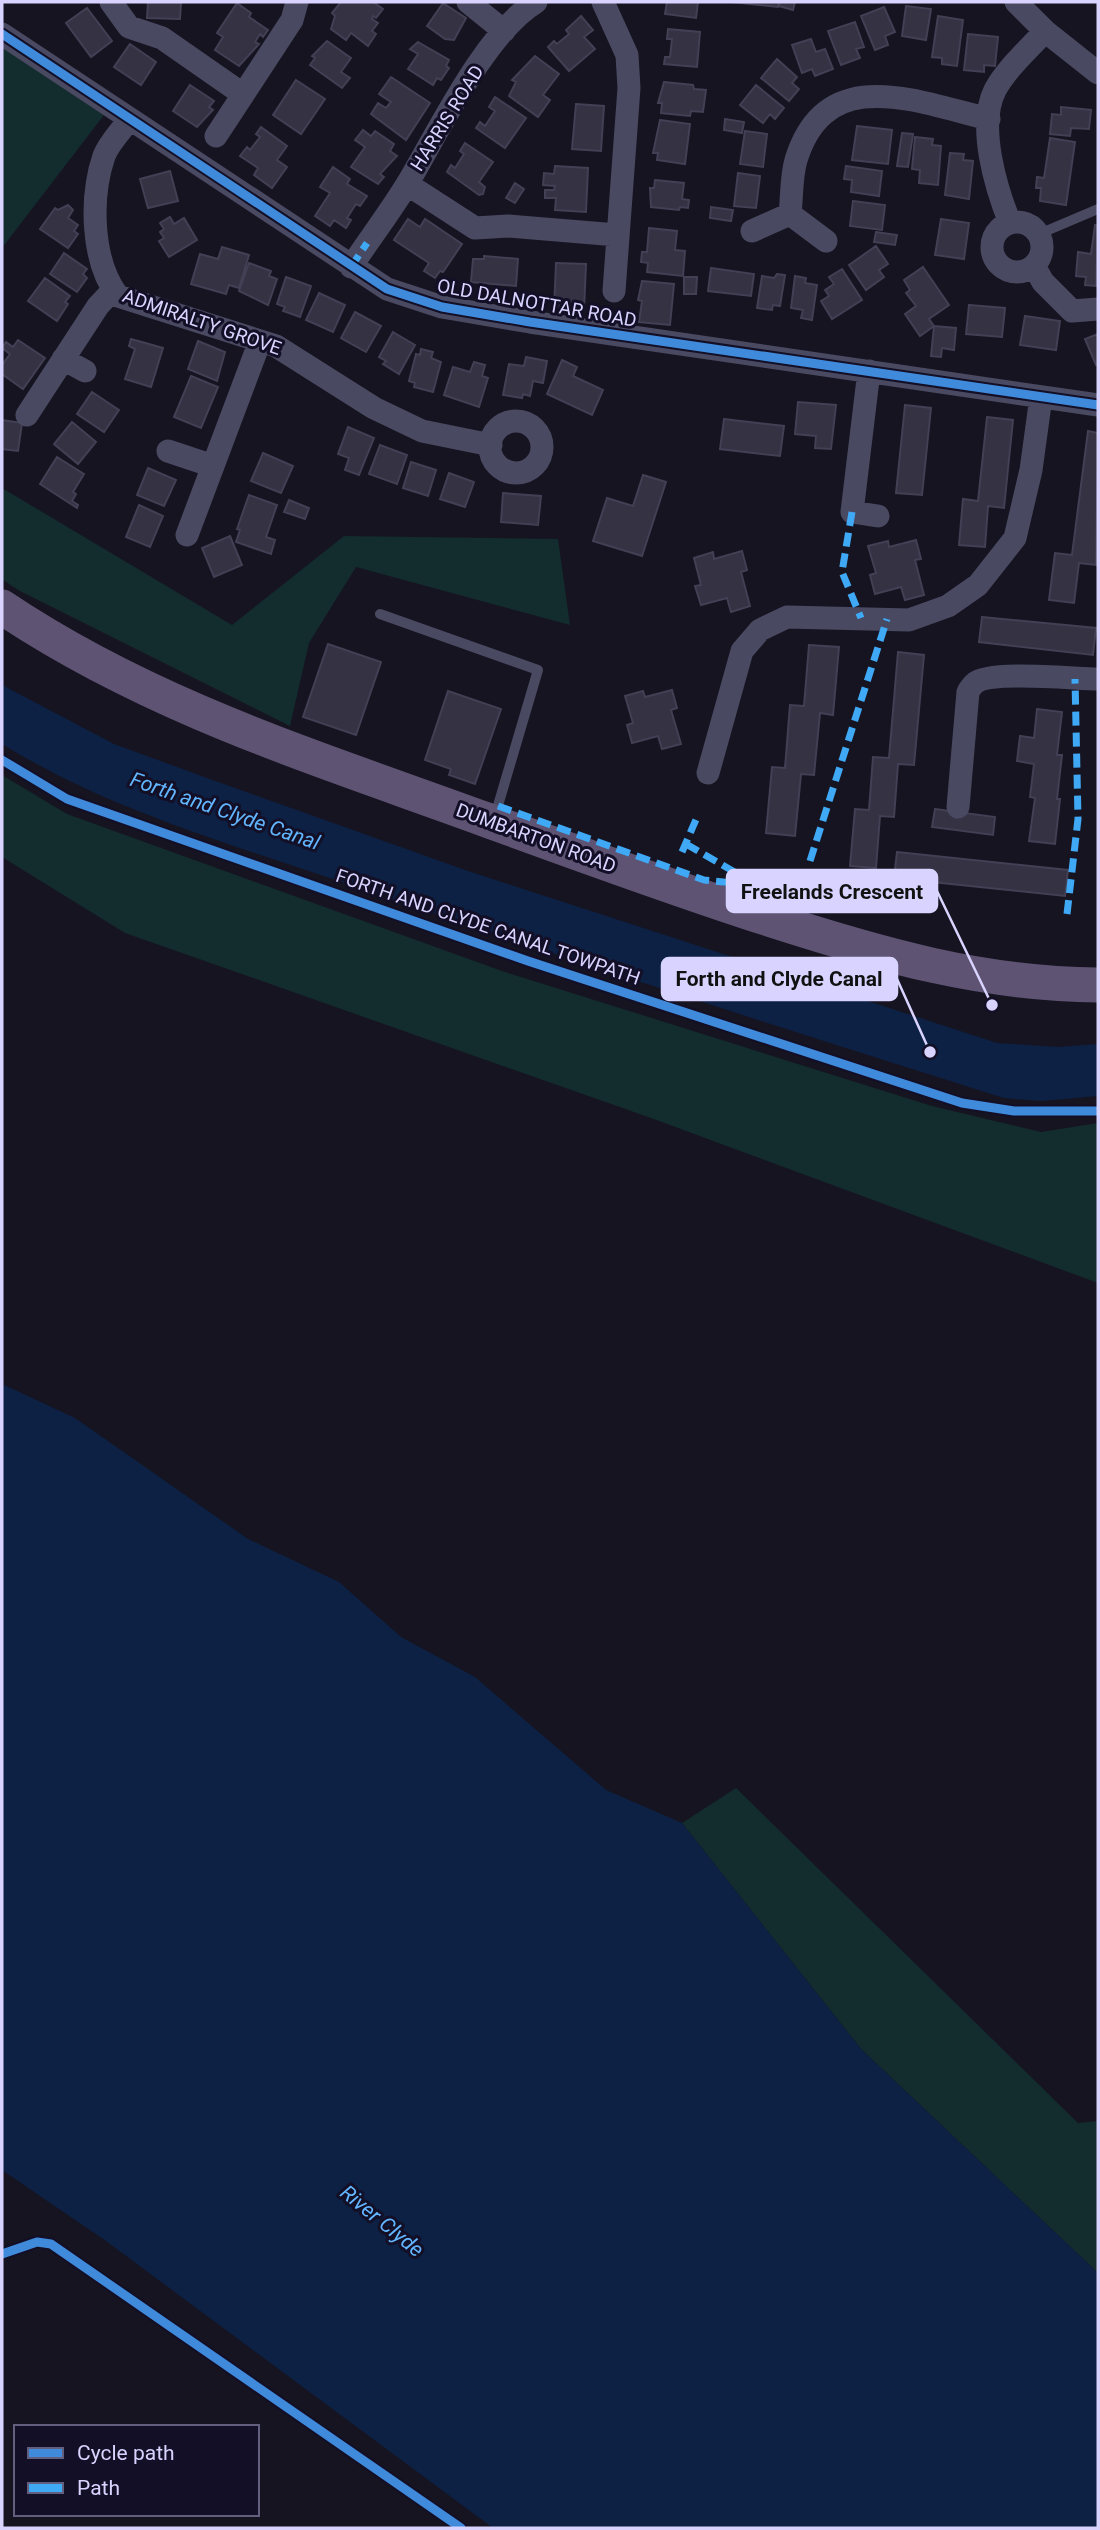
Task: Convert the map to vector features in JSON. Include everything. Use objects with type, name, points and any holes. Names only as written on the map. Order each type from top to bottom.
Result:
[{"type":"main road","name":"DUMBARTON ROAD","points":[[2,607],[108,672],[214,720],[664,885],[884,956],[974,975],[1098,985]]},
{"type":"street","points":[[111,2],[129,27],[162,38],[241,93]]},
{"type":"street","points":[[216,136],[241,93],[292,20],[297,2]]},
{"type":"street","points":[[468,2],[504,31]]},
{"type":"street","name":"HARRIS ROAD","points":[[351,267],[407,184],[462,88],[517,13],[536,2]]},
{"type":"street","points":[[603,2],[627,55],[629,88],[614,292]]},
{"type":"street","points":[[1016,2],[1045,31],[1098,73]]},
{"type":"street","points":[[1010,223],[995,187],[989,119],[994,93],[1004,76],[1045,31]]},
{"type":"street","name":"OLD DALNOTTAR ROAD","points":[[2,34],[387,289],[442,307],[1098,405]]},
{"type":"street","points":[[790,214],[796,162],[808,131],[824,113],[857,97],[881,94],[989,119]]},
{"type":"street","name":"ADMIRALTY GROVE","points":[[129,120],[105,154],[98,186],[100,253],[106,279],[113,290],[127,300],[260,341],[298,357],[374,408],[422,431],[491,445]]},
{"type":"street","points":[[407,184],[475,228],[508,226],[617,235]]},
{"type":"street","points":[[752,231],[790,214]]},
{"type":"street","points":[[790,214],[826,241]]},
{"type":"street","points":[[1021,222],[1039,234],[1042,253],[1034,266],[1014,273],[997,264],[991,243],[1002,226],[1010,223],[1021,222]]},
{"type":"street","points":[[1034,266],[1060,301],[1072,311],[1098,309]]},
{"type":"street","points":[[27,415],[98,306],[113,290]]},
{"type":"street","points":[[187,536],[260,341]]},
{"type":"street","points":[[63,359],[85,371]]},
{"type":"street","points":[[869,372],[852,512],[877,516]]},
{"type":"street","points":[[708,773],[742,651],[760,629],[787,617],[909,620],[948,606],[978,585],[1015,538],[1031,470],[1041,397]]},
{"type":"street","points":[[168,451],[213,466]]},
{"type":"street","points":[[958,807],[968,692],[974,683],[987,677],[1013,676],[1098,680]]},
{"type":"lane","points":[[1039,234],[1098,209]]},
{"type":"lane","points":[[380,614],[538,670],[493,822]]},
{"type":"green space","points":[[2,47],[104,115],[2,248]]},
{"type":"green space","points":[[2,488],[232,625],[344,536],[558,539],[570,625],[356,567],[309,643],[290,726],[18,590],[2,579]]},
{"type":"green space","points":[[2,775],[67,814],[502,971],[932,1106],[1041,1132],[1098,1123],[1098,1283],[651,1118],[125,933],[2,857]]},
{"type":"green space","points":[[736,1788],[1078,2123],[1098,2121],[1098,2273],[861,2049],[682,1823]]},
{"type":"water","points":[[2,685],[114,744],[468,871],[997,1043],[1059,1047],[1098,1044],[1098,1096],[1041,1101],[1004,1098],[606,970],[180,827],[89,790],[2,744]]},
{"type":"water","name":"River Clyde","points":[[2,1384],[75,1418],[248,1539],[339,1582],[401,1637],[475,1677],[606,1790],[682,1823],[861,2049],[1098,2273],[1098,2528],[493,2528],[106,2241],[2,2170]]},
{"type":"building","points":[[148,2],[181,2],[180,19],[147,18]]},
{"type":"building","points":[[341,2],[373,2],[383,9],[376,18],[373,16],[372,19],[378,23],[372,31],[376,34],[368,46],[351,33],[346,40],[331,29],[335,16],[332,13]]},
{"type":"building","points":[[667,2],[698,2],[696,18],[665,14]]},
{"type":"building","points":[[731,2],[778,2],[778,7]]},
{"type":"building","points":[[781,2],[795,2],[793,10],[779,6]]},
{"type":"building","points":[[237,3],[251,13],[249,17],[268,30],[263,37],[260,34],[255,42],[259,44],[239,66],[215,50],[223,37],[217,33]]},
{"type":"building","points":[[443,3],[466,18],[454,40],[445,39],[427,26]]},
{"type":"building","points":[[906,6],[931,9],[926,40],[902,36]]},
{"type":"building","points":[[884,7],[895,32],[885,36],[888,45],[875,50],[861,16]]},
{"type":"building","points":[[87,8],[112,41],[91,57],[66,23]]},
{"type":"building","points":[[581,16],[593,30],[584,37],[595,49],[569,71],[548,47],[554,41],[557,44],[569,34],[566,30]]},
{"type":"building","points":[[938,16],[963,20],[957,66],[942,64],[942,58],[932,57]]},
{"type":"building","points":[[855,22],[864,47],[856,49],[860,58],[841,65],[828,31]]},
{"type":"building","points":[[668,29],[700,32],[697,67],[664,64],[665,57],[670,57],[672,39],[667,39]]},
{"type":"building","points":[[968,34],[998,37],[995,66],[984,65],[984,72],[964,70]]},
{"type":"building","points":[[811,39],[816,52],[825,49],[833,69],[815,76],[812,69],[802,73],[792,45]]},
{"type":"building","points":[[327,41],[351,58],[341,72],[350,78],[342,88],[310,65],[315,58],[312,56]]},
{"type":"building","points":[[418,42],[449,60],[446,66],[449,68],[441,80],[437,78],[433,85],[408,69],[418,54],[410,49]]},
{"type":"building","points":[[130,44],[156,62],[141,85],[114,67]]},
{"type":"building","points":[[535,56],[559,74],[543,95],[550,100],[538,117],[509,96],[516,82],[512,80]]},
{"type":"building","points":[[777,59],[797,77],[792,83],[799,89],[789,101],[761,78]]},
{"type":"building","points":[[391,77],[430,103],[406,140],[371,114],[378,103],[386,108],[391,102],[379,94]]},
{"type":"building","points":[[296,80],[325,99],[301,134],[273,115]]},
{"type":"building","points":[[664,82],[693,85],[694,89],[706,90],[703,112],[691,111],[690,116],[661,113],[662,103],[658,103]]},
{"type":"building","points":[[190,85],[214,101],[209,107],[213,110],[197,127],[173,111]]},
{"type":"building","points":[[756,85],[784,108],[775,119],[770,114],[763,123],[740,105]]},
{"type":"building","points":[[495,97],[526,118],[505,148],[476,128],[480,122],[485,126],[495,111],[489,107]]},
{"type":"building","points":[[576,104],[604,106],[601,151],[572,149]]},
{"type":"building","points":[[1061,107],[1091,110],[1089,129],[1071,128],[1070,136],[1050,134],[1052,114],[1061,115]]},
{"type":"building","points":[[725,119],[744,122],[742,133],[724,130]]},
{"type":"building","points":[[660,120],[690,124],[685,164],[657,160],[658,153],[653,153]]},
{"type":"building","points":[[857,126],[892,130],[888,164],[852,160]]},
{"type":"building","points":[[261,127],[287,146],[277,160],[287,167],[272,188],[254,175],[258,168],[240,156],[247,147],[250,150],[260,137],[256,134]]},
{"type":"building","points":[[363,130],[371,136],[375,131],[394,144],[390,151],[397,156],[380,174],[384,177],[378,184],[351,167],[365,147],[355,140]]},
{"type":"building","points":[[745,131],[767,134],[763,167],[740,164]]},
{"type":"building","points":[[902,133],[913,134],[908,167],[897,166]]},
{"type":"building","points":[[915,137],[933,139],[932,145],[941,146],[938,185],[919,183],[920,170],[912,169]]},
{"type":"building","points":[[1050,138],[1075,142],[1066,205],[1040,201],[1041,188],[1036,188],[1037,177],[1044,178]]},
{"type":"building","points":[[465,143],[493,162],[479,182],[485,187],[483,194],[479,195],[447,172],[451,165],[455,168],[464,154],[460,151]]},
{"type":"building","points":[[950,153],[964,154],[963,160],[973,161],[969,199],[945,195]]},
{"type":"building","points":[[555,166],[588,168],[586,212],[555,210],[556,198],[545,198],[545,190],[554,190],[555,186],[543,185],[544,173],[554,174]]},
{"type":"building","points":[[846,166],[882,171],[879,196],[851,192],[852,180],[844,179]]},
{"type":"building","points":[[333,167],[350,179],[347,184],[367,196],[360,206],[356,204],[347,218],[351,220],[346,228],[334,220],[330,226],[315,216],[330,193],[320,187]]},
{"type":"building","points":[[170,171],[178,201],[148,208],[140,179]]},
{"type":"building","points":[[738,173],[760,176],[756,208],[734,206]]},
{"type":"building","points":[[655,180],[684,183],[682,199],[689,200],[688,208],[680,207],[679,210],[651,207],[650,188],[654,188]]},
{"type":"building","points":[[515,183],[524,189],[515,203],[506,198]]},
{"type":"building","points":[[853,201],[885,205],[882,230],[850,226]]},
{"type":"building","points":[[68,205],[73,210],[68,218],[78,225],[74,231],[78,234],[68,248],[40,229],[55,208],[58,210]]},
{"type":"building","points":[[711,207],[733,210],[731,221],[710,218]]},
{"type":"building","points":[[170,217],[174,224],[184,218],[197,240],[169,257],[159,241],[164,238],[160,232],[164,229],[160,223]]},
{"type":"building","points":[[408,219],[420,227],[425,219],[462,244],[443,272],[440,271],[435,278],[424,271],[429,263],[394,240]]},
{"type":"building","points":[[941,219],[969,223],[964,259],[935,255]]},
{"type":"building","points":[[1095,225],[1098,226],[1096,286],[1085,285],[1086,277],[1076,276],[1078,252],[1091,254]]},
{"type":"building","points":[[649,228],[677,231],[675,250],[685,251],[683,276],[647,272],[648,263],[641,262],[642,252],[647,252]]},
{"type":"building","points":[[876,232],[897,235],[895,245],[874,242]]},
{"type":"building","points":[[876,246],[888,264],[879,270],[884,277],[866,290],[849,265]]},
{"type":"building","points":[[222,247],[249,255],[239,288],[229,285],[226,294],[191,284],[200,254],[218,259]]},
{"type":"building","points":[[64,253],[87,269],[83,274],[87,278],[77,292],[50,274]]},
{"type":"building","points":[[484,256],[518,259],[516,286],[471,282],[473,259],[484,259]]},
{"type":"building","points":[[249,263],[271,271],[269,276],[277,279],[268,305],[239,291]]},
{"type":"building","points":[[556,263],[586,264],[584,310],[554,309]]},
{"type":"building","points":[[923,267],[949,305],[929,319],[934,326],[920,336],[905,314],[916,306],[906,293],[910,290],[904,280]]},
{"type":"building","points":[[711,268],[754,274],[751,296],[708,291]]},
{"type":"building","points":[[842,269],[862,300],[832,319],[821,301],[829,296],[825,290],[834,284],[829,277]]},
{"type":"building","points":[[777,274],[785,275],[780,306],[773,305],[772,310],[757,308],[762,276],[774,278]]},
{"type":"building","points":[[795,276],[806,278],[805,283],[817,285],[812,320],[801,318],[803,310],[791,308]]},
{"type":"building","points":[[286,277],[311,286],[300,317],[283,311],[285,307],[277,304]]},
{"type":"building","points":[[684,277],[697,277],[696,294],[684,294]]},
{"type":"building","points":[[45,278],[70,296],[57,321],[28,301]]},
{"type":"building","points":[[642,281],[674,284],[670,325],[639,322],[642,301],[638,300]]},
{"type":"building","points":[[319,293],[345,305],[333,332],[306,320]]},
{"type":"building","points":[[969,305],[1005,308],[1002,337],[966,334]]},
{"type":"building","points":[[355,312],[381,326],[366,352],[341,338]]},
{"type":"building","points":[[1025,316],[1060,321],[1056,350],[1020,345]]},
{"type":"building","points":[[934,326],[956,328],[954,350],[942,348],[941,357],[931,356]]},
{"type":"building","points":[[393,332],[415,345],[399,374],[383,364],[386,361],[379,357]]},
{"type":"building","points":[[1098,334],[1098,364],[1096,365],[1085,339]]},
{"type":"building","points":[[131,339],[163,348],[151,387],[125,379],[135,349],[129,346]]},
{"type":"building","points":[[18,340],[45,358],[23,389],[2,374],[2,365],[10,354],[2,348],[6,342],[13,347]]},
{"type":"building","points":[[198,341],[225,352],[217,381],[188,369]]},
{"type":"building","points":[[421,349],[433,352],[431,358],[441,362],[433,392],[414,387],[415,383],[409,381],[416,354],[420,355]]},
{"type":"building","points":[[526,357],[547,361],[543,383],[533,381],[530,396],[523,394],[522,398],[503,395],[509,364],[524,366]]},
{"type":"building","points":[[562,360],[577,367],[573,376],[603,390],[592,415],[547,394]]},
{"type":"building","points":[[474,362],[485,365],[482,376],[488,378],[479,407],[444,395],[453,367],[470,372]]},
{"type":"building","points":[[191,376],[218,387],[201,428],[174,417]]},
{"type":"building","points":[[92,392],[119,410],[104,432],[77,414]]},
{"type":"building","points":[[798,402],[836,405],[831,449],[815,448],[816,436],[795,434]]},
{"type":"building","points":[[905,405],[931,408],[922,495],[896,493]]},
{"type":"building","points":[[987,417],[1013,420],[1004,508],[988,506],[985,547],[959,545],[963,499],[978,501]]},
{"type":"building","points":[[724,419],[784,426],[780,456],[720,449]]},
{"type":"building","points":[[2,420],[22,423],[18,451],[2,449]]},
{"type":"building","points":[[72,422],[96,442],[78,464],[54,444]]},
{"type":"building","points":[[348,427],[374,438],[359,475],[345,470],[349,458],[338,454]]},
{"type":"building","points":[[1088,431],[1098,433],[1096,565],[1079,563],[1074,603],[1049,600],[1055,553],[1072,555]]},
{"type":"building","points":[[380,445],[407,455],[397,484],[369,474]]},
{"type":"building","points":[[263,453],[293,466],[281,493],[251,481]]},
{"type":"building","points":[[57,457],[84,474],[73,492],[76,494],[72,501],[78,505],[77,508],[40,484]]},
{"type":"building","points":[[411,462],[436,470],[428,496],[403,488]]},
{"type":"building","points":[[148,468],[176,480],[164,506],[137,495]]},
{"type":"building","points":[[449,473],[474,482],[465,507],[440,499]]},
{"type":"building","points":[[643,475],[666,482],[642,556],[593,541],[607,498],[633,506]]},
{"type":"building","points":[[503,493],[541,496],[538,525],[501,522]]},
{"type":"building","points":[[249,495],[277,505],[266,537],[275,540],[271,554],[236,542],[240,530],[237,529]]},
{"type":"building","points":[[289,500],[309,508],[305,519],[284,512]]},
{"type":"building","points":[[139,505],[163,516],[150,547],[126,537]]},
{"type":"building","points":[[230,536],[242,565],[214,577],[202,548]]},
{"type":"building","points":[[916,540],[921,559],[915,560],[924,595],[905,600],[901,587],[875,594],[870,575],[876,573],[868,546],[888,541],[889,547]]},
{"type":"building","points":[[742,551],[747,570],[741,572],[750,606],[731,612],[727,598],[701,605],[695,586],[701,585],[694,558],[713,552],[714,559]]},
{"type":"building","points":[[982,617],[1096,628],[1093,655],[979,642]]},
{"type":"building","points":[[328,644],[381,662],[356,735],[303,717]]},
{"type":"building","points":[[809,645],[839,647],[833,715],[820,713],[814,775],[801,774],[795,836],[766,833],[772,767],[785,768],[790,705],[804,706]]},
{"type":"building","points":[[898,652],[924,655],[914,765],[898,764],[894,817],[880,816],[876,868],[850,866],[855,809],[869,810],[873,757],[889,758]]},
{"type":"building","points":[[672,690],[677,708],[671,710],[681,744],[662,749],[658,736],[632,743],[627,725],[633,723],[625,696],[643,691],[645,697]]},
{"type":"building","points":[[448,691],[501,709],[475,784],[449,775],[451,769],[425,760]]},
{"type":"building","points":[[1037,709],[1062,712],[1057,755],[1062,755],[1055,844],[1029,841],[1035,798],[1030,797],[1034,764],[1017,761],[1020,736],[1034,738]]},
{"type":"building","points":[[935,809],[995,817],[993,835],[932,827]]},
{"type":"building","points":[[897,852],[1068,870],[1065,896],[894,878]]},
{"type":"marked path","points":[[351,267],[367,243]]},
{"type":"marked path","points":[[852,512],[842,572],[861,618]]},
{"type":"marked path","points":[[810,861],[887,619]]},
{"type":"marked path","points":[[1067,914],[1078,819],[1075,679]]},
{"type":"marked path","points":[[498,806],[704,880],[759,886]]},
{"type":"marked path","points":[[682,852],[698,815]]},
{"type":"marked path","points":[[686,844],[759,886],[808,901]]},
{"type":"cycle path","points":[[2,34],[387,289],[442,307],[530,322],[1098,405]]},
{"type":"cycle path","name":"FORTH AND CLYDE CANAL TOWPATH","points":[[2,760],[67,799],[528,961],[962,1103],[1014,1111],[1098,1111]]},
{"type":"cycle path","points":[[2,2254],[37,2242],[51,2244],[461,2528]]},
{"type":"place","name":"Freelands Crescent","points":[[992,1005]]},
{"type":"place","name":"Forth and Clyde Canal","points":[[930,1052]]}]
